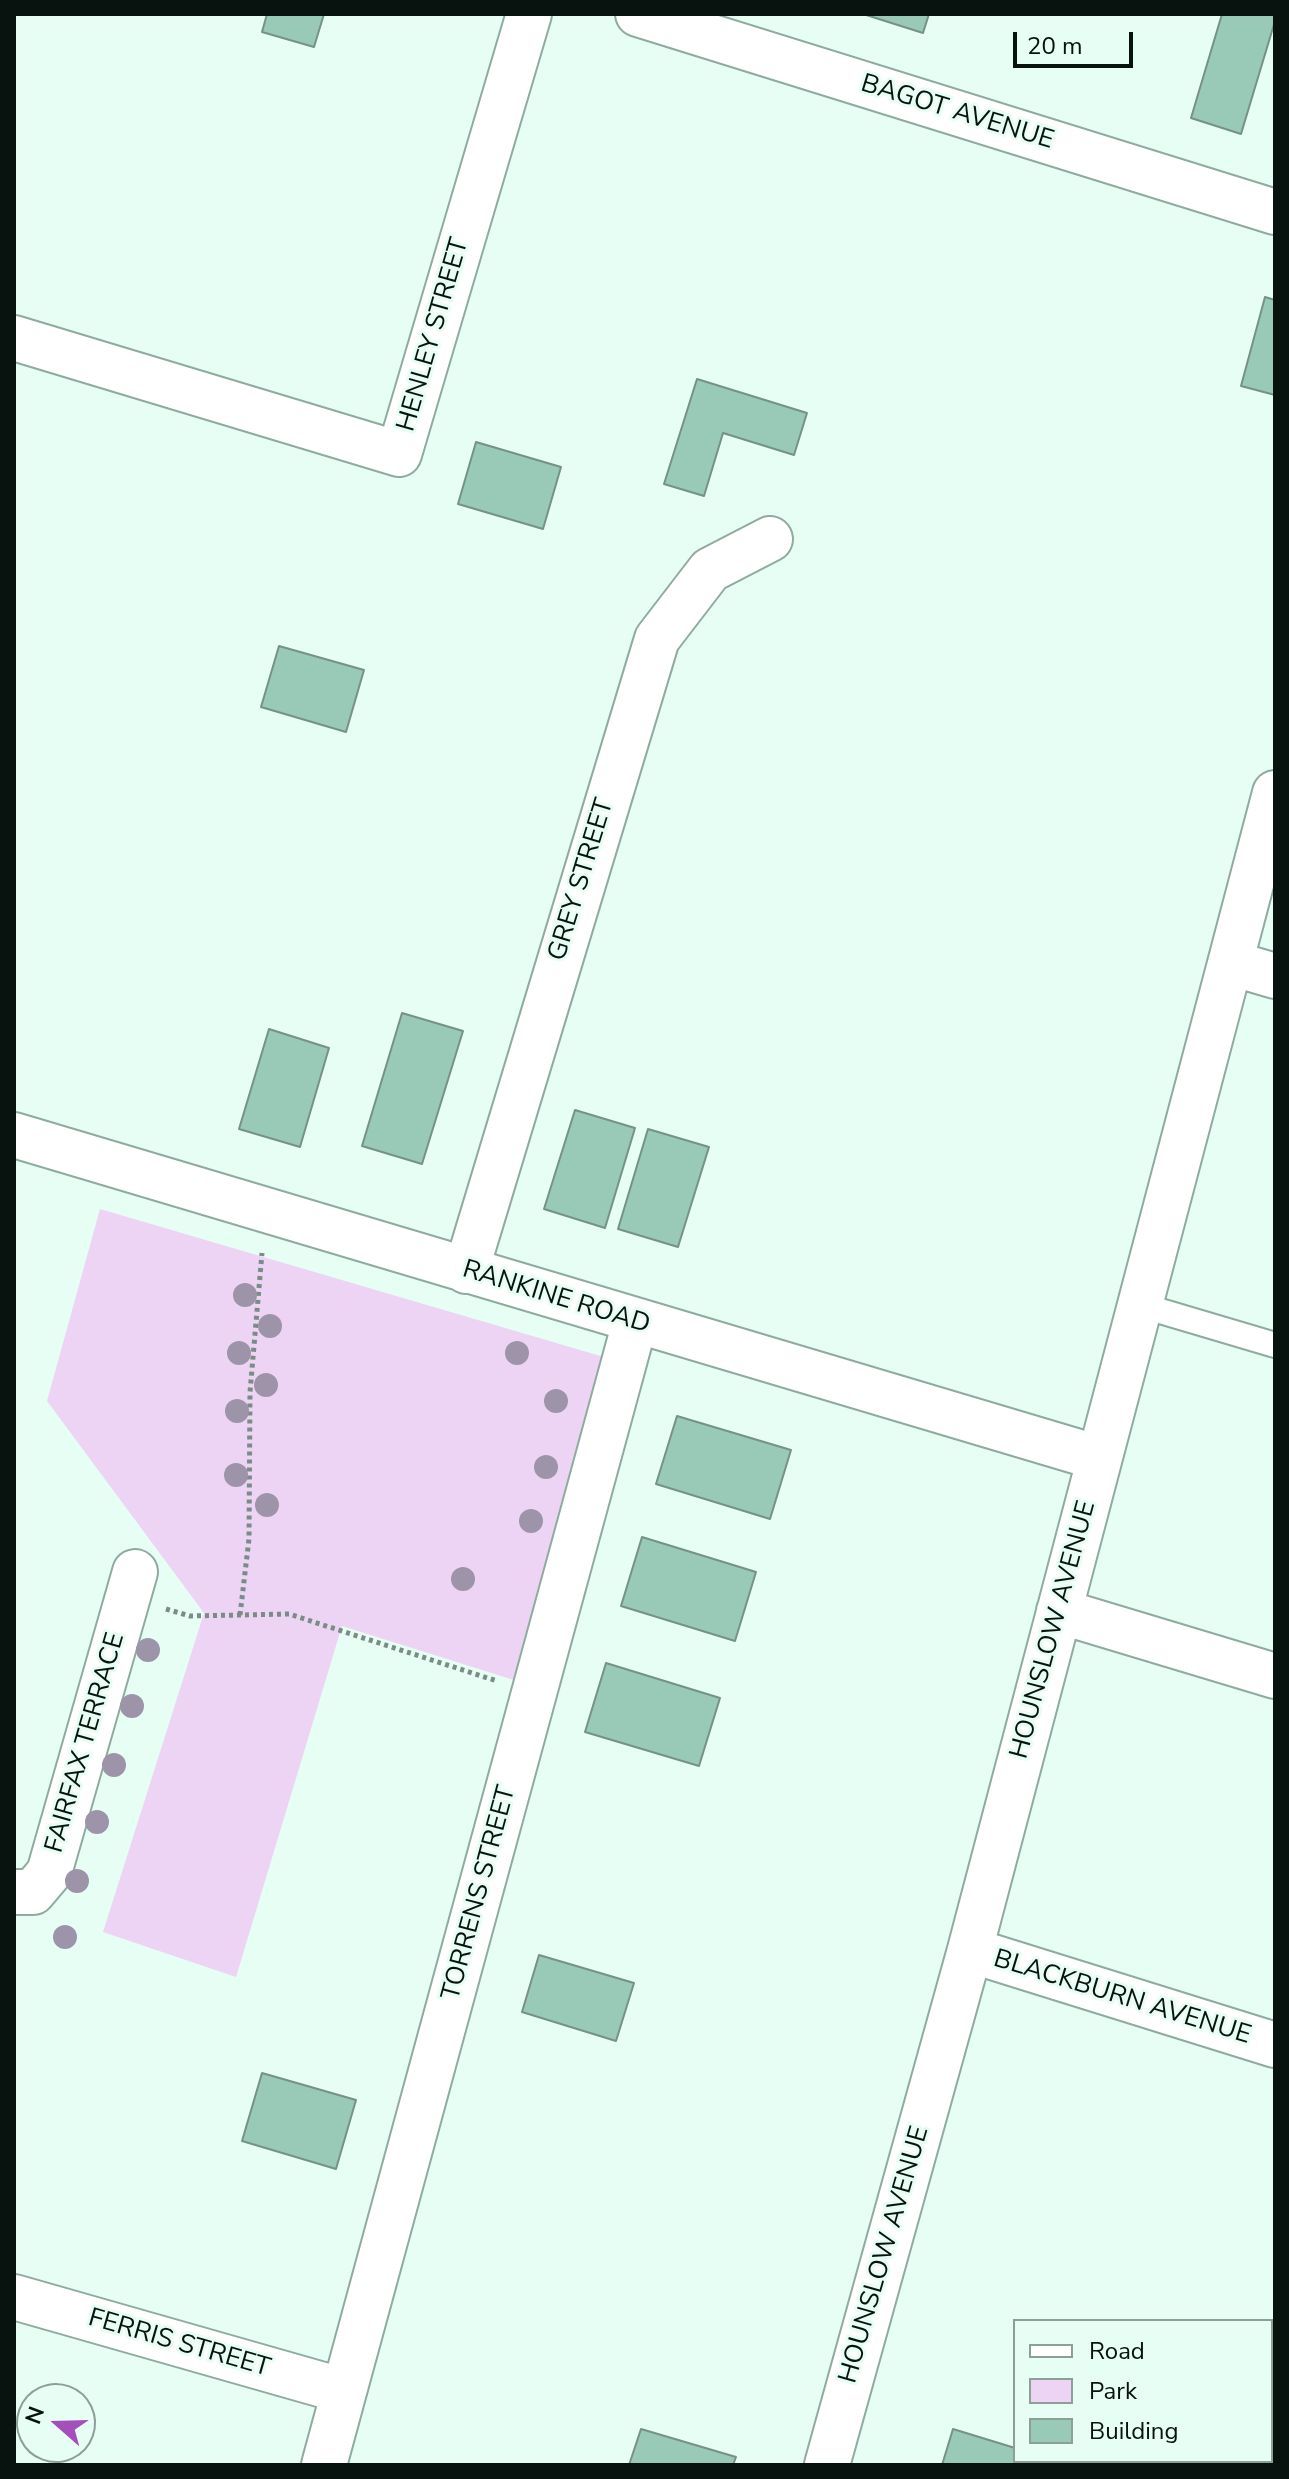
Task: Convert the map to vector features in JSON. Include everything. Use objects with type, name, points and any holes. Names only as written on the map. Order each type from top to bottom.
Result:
[{"type":"street","name":"HENLEY STREET","points":[[14,338],[399,454],[529,14]]},
{"type":"street","name":"BAGOT AVENUE","points":[[638,14],[688,22],[1275,212]]},
{"type":"street","name":"GREY STREET","points":[[466,1271],[657,639],[710,570],[770,539]]},
{"type":"street","name":"HOUNSLOW AVENUE","points":[[827,2465],[970,1950],[1275,793]]},
{"type":"street","points":[[1231,963],[1275,976]]},
{"type":"street","name":"RANKINE ROAD","points":[[14,1135],[1099,1458]]},
{"type":"street","name":"TORRENS STREET","points":[[324,2465],[635,1322]]},
{"type":"street","name":"FAIRFAX TERRACE","points":[[14,1892],[33,1892],[49,1873],[135,1572]]},
{"type":"street","points":[[1059,1611],[1275,1676]]},
{"type":"street","name":"BLACKBURN AVENUE","points":[[970,1950],[1275,2045]]},
{"type":"street","name":"FERRIS STREET","points":[[14,2297],[344,2391]]},
{"type":"lane","points":[[1140,1305],[1275,1345]]},
{"type":"path","points":[[240,1615],[249,1539],[250,1392],[262,1253]]},
{"type":"path","points":[[163,1608],[190,1616],[289,1614],[534,1693]]},
{"type":"green space","points":[[100,1209],[604,1357],[517,1681],[342,1626],[236,1977],[103,1932],[204,1613],[47,1401]]},
{"type":"building","points":[[267,14],[324,14],[314,47],[262,32]]},
{"type":"building","points":[[863,14],[929,14],[923,33]]},
{"type":"building","points":[[1222,14],[1275,14],[1241,134],[1191,118]]},
{"type":"building","points":[[1265,297],[1275,300],[1275,395],[1241,386]]},
{"type":"building","points":[[697,379],[807,413],[794,455],[723,433],[704,496],[664,484]]},
{"type":"building","points":[[476,442],[561,467],[543,529],[458,504]]},
{"type":"building","points":[[279,646],[364,670],[346,732],[261,707]]},
{"type":"building","points":[[402,1013],[463,1031],[422,1164],[362,1146]]},
{"type":"building","points":[[269,1029],[329,1048],[300,1147],[239,1129]]},
{"type":"building","points":[[575,1110],[635,1128],[605,1228],[544,1209]]},
{"type":"building","points":[[648,1129],[709,1147],[678,1247],[618,1229]]},
{"type":"building","points":[[677,1416],[791,1450],[770,1519],[656,1484]]},
{"type":"building","points":[[642,1537],[756,1572],[735,1641],[621,1606]]},
{"type":"building","points":[[606,1663],[720,1698],[699,1766],[585,1732]]},
{"type":"building","points":[[539,1955],[634,1983],[616,2041],[522,2012]]},
{"type":"building","points":[[262,2073],[356,2100],[336,2169],[242,2141]]},
{"type":"building","points":[[641,2429],[736,2457],[733,2465],[629,2465]]},
{"type":"building","points":[[953,2429],[1013,2447],[1013,2463],[1046,2463],[1046,2465],[942,2465]]}]
